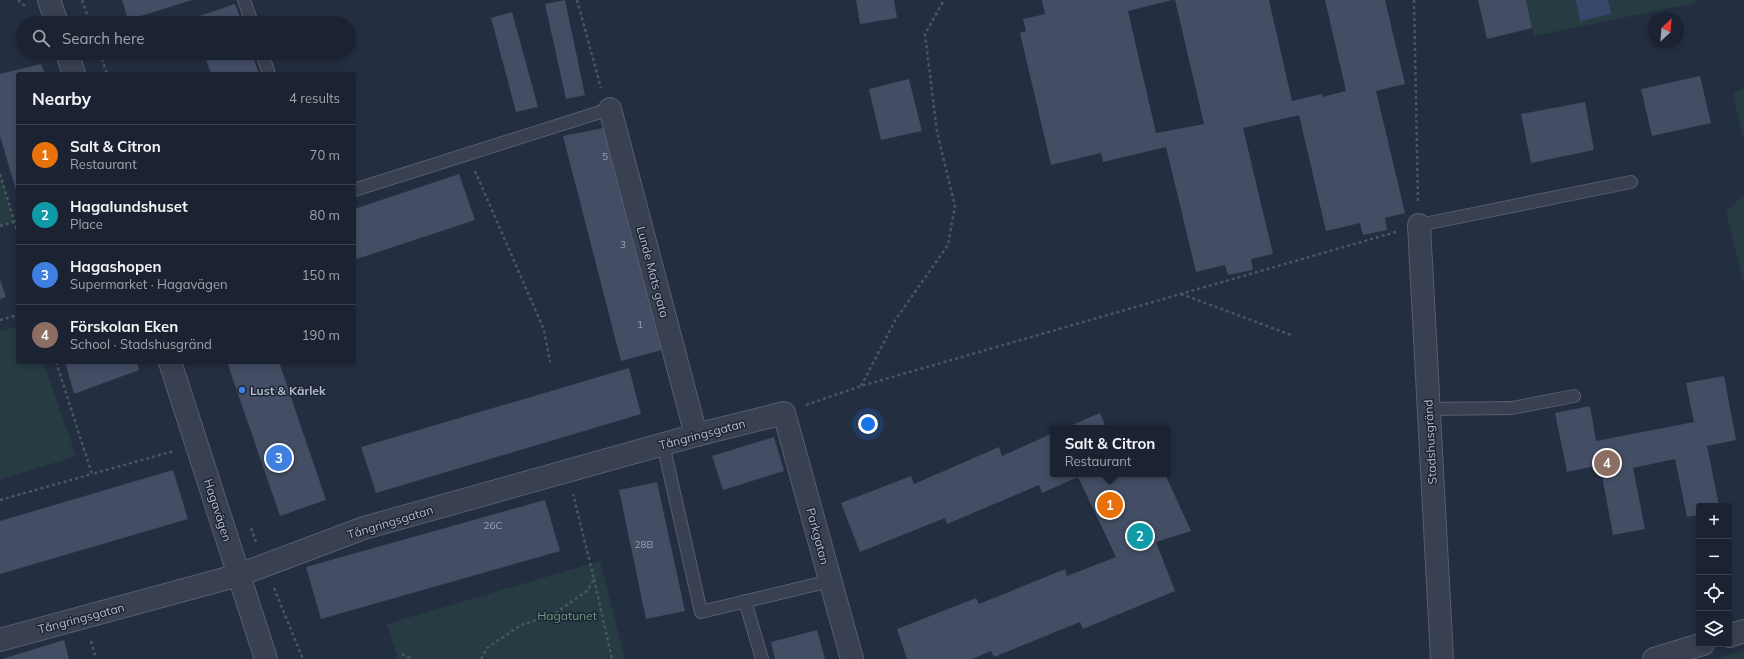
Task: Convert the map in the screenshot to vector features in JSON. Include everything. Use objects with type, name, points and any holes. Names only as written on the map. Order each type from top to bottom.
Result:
[{"type":"street","points":[[49,0],[55,16]]},
{"type":"street","points":[[69,60],[73,72]]},
{"type":"street","name":"Lunde Mats gata","points":[[610,110],[696,435]]},
{"type":"street","name":"Stadshusgränd","points":[[1419,225],[1442,659]]},
{"type":"street","name":"Hagavägen","points":[[171,364],[266,659]]},
{"type":"street","name":"Tångringsgatan","points":[[0,640],[239,575],[364,528],[663,444],[784,413]]},
{"type":"street","name":"Parkgatan","points":[[784,413],[852,659]]},
{"type":"street","points":[[1732,635],[1744,631]]},
{"type":"street","points":[[1654,659],[1696,646]]},
{"type":"lane","points":[[244,0],[250,16]]},
{"type":"lane","points":[[264,60],[268,72]]},
{"type":"lane","points":[[356,189],[610,110]]},
{"type":"lane","points":[[1419,225],[1631,182]]},
{"type":"lane","points":[[1428,409],[1512,408],[1574,396]]},
{"type":"lane","points":[[663,444],[700,612],[830,581]]},
{"type":"lane","points":[[745,601],[762,659]]},
{"type":"path","points":[[82,0],[88,16]]},
{"type":"path","points":[[577,0],[603,95],[607,98],[610,110]]},
{"type":"path","points":[[861,386],[896,319],[948,245],[955,206],[937,132],[925,34],[944,0]]},
{"type":"path","points":[[784,413],[861,386],[1419,225],[1414,0]]},
{"type":"path","points":[[102,60],[106,72]]},
{"type":"path","points":[[467,154],[544,330],[550,362]]},
{"type":"path","points":[[0,174],[16,228]]},
{"type":"path","points":[[0,226],[14,222]]},
{"type":"path","points":[[1181,294],[1291,335]]},
{"type":"path","points":[[0,320],[16,316]]},
{"type":"path","points":[[57,364],[92,474]]},
{"type":"path","points":[[0,500],[197,444]]},
{"type":"path","points":[[568,471],[612,659]]},
{"type":"path","points":[[249,522],[265,566],[303,659]]},
{"type":"path","points":[[482,659],[487,648],[521,625],[554,614],[587,591],[594,579]]},
{"type":"path","points":[[402,654],[412,659]]},
{"type":"green space","points":[[1526,0],[1695,0],[1695,3],[1534,36]]},
{"type":"green space","points":[[1744,88],[1744,141],[1733,94]]},
{"type":"green space","points":[[0,174],[14,222],[0,226]]},
{"type":"green space","points":[[1744,194],[1744,284],[1726,212]]},
{"type":"green space","points":[[16,327],[16,364],[44,364],[76,456],[0,480],[0,331]]},
{"type":"green space","name":"Hagatunet","points":[[600,561],[625,659],[398,659],[387,624]]},
{"type":"green space","points":[[1744,650],[1744,659],[1716,659]]},
{"type":"water","points":[[1576,0],[1608,0],[1611,14],[1580,21]]},
{"type":"building","points":[[122,0],[192,0],[141,16],[127,16]]},
{"type":"building","points":[[565,0],[585,95],[566,99],[545,4]]},
{"type":"building","points":[[856,0],[894,0],[897,18],[860,24]]},
{"type":"building","points":[[1042,0],[1172,0],[1128,11],[1156,133],[1204,124],[1175,0],[1269,0],[1292,101],[1322,94],[1322,97],[1346,91],[1325,0],[1385,0],[1405,84],[1376,91],[1405,213],[1385,218],[1387,230],[1363,235],[1360,223],[1326,231],[1299,115],[1243,128],[1273,254],[1251,259],[1253,270],[1228,275],[1225,265],[1196,272],[1166,147],[1103,162],[1101,153],[1051,165],[1020,33],[1026,31],[1023,19],[1045,14]]},
{"type":"building","points":[[1478,0],[1526,0],[1532,28],[1487,39]]},
{"type":"building","points":[[235,4],[239,16],[199,16]]},
{"type":"building","points":[[512,12],[538,107],[516,112],[491,18]]},
{"type":"building","points":[[206,60],[254,60],[258,72],[210,72]]},
{"type":"building","points":[[41,64],[44,72],[16,72],[16,190],[0,136],[0,74]]},
{"type":"building","points":[[1700,76],[1711,123],[1652,136],[1641,89]]},
{"type":"building","points":[[909,79],[922,131],[881,140],[869,89]]},
{"type":"building","points":[[1585,102],[1594,150],[1531,163],[1521,114]]},
{"type":"building","points":[[608,127],[662,350],[621,361],[563,136]]},
{"type":"building","points":[[459,174],[475,220],[356,259],[356,208]]},
{"type":"building","points":[[0,280],[6,297],[0,299]]},
{"type":"building","points":[[66,364],[138,364],[139,370],[74,394]]},
{"type":"building","points":[[228,364],[280,364],[326,500],[280,516]]},
{"type":"building","points":[[629,368],[641,414],[376,493],[361,447]]},
{"type":"building","points":[[1724,376],[1736,440],[1707,446],[1718,503],[1696,503],[1696,516],[1687,517],[1675,459],[1633,468],[1645,529],[1613,535],[1600,465],[1567,472],[1555,413],[1590,406],[1596,441],[1694,422],[1686,383]]},
{"type":"building","points":[[1100,413],[1105,425],[1072,425]]},
{"type":"building","points":[[1050,434],[1050,477],[1078,477],[1042,493],[1039,485],[947,524],[945,518],[860,552],[841,503],[911,476],[914,484],[999,447],[1002,456]]},
{"type":"building","points":[[774,437],[784,471],[723,490],[712,456]]},
{"type":"building","points":[[173,470],[188,519],[0,574],[0,521]]},
{"type":"building","points":[[1078,477],[1166,477],[1191,531],[1156,542],[1175,591],[1083,629],[1080,622],[994,657],[991,651],[972,659],[907,659],[897,629],[976,598],[979,604],[1065,569],[1067,576],[1116,557]]},
{"type":"building","points":[[657,482],[685,611],[646,619],[619,490]]},
{"type":"building","points":[[545,500],[560,551],[321,619],[306,567]]},
{"type":"building","points":[[817,630],[825,659],[775,659],[771,642]]},
{"type":"building","points":[[64,640],[69,659],[2,659]]},
{"type":"place","name":"Lust & Kärlek","points":[[242,390]]},
{"type":"place","name":"Hagashopen","points":[[279,458]]},
{"type":"place","name":"Förskolan Eken","points":[[1607,463]]},
{"type":"place","name":"Salt & Citron","points":[[1110,505]]},
{"type":"place","name":"Hagalundshuset","points":[[1140,536]]}]
